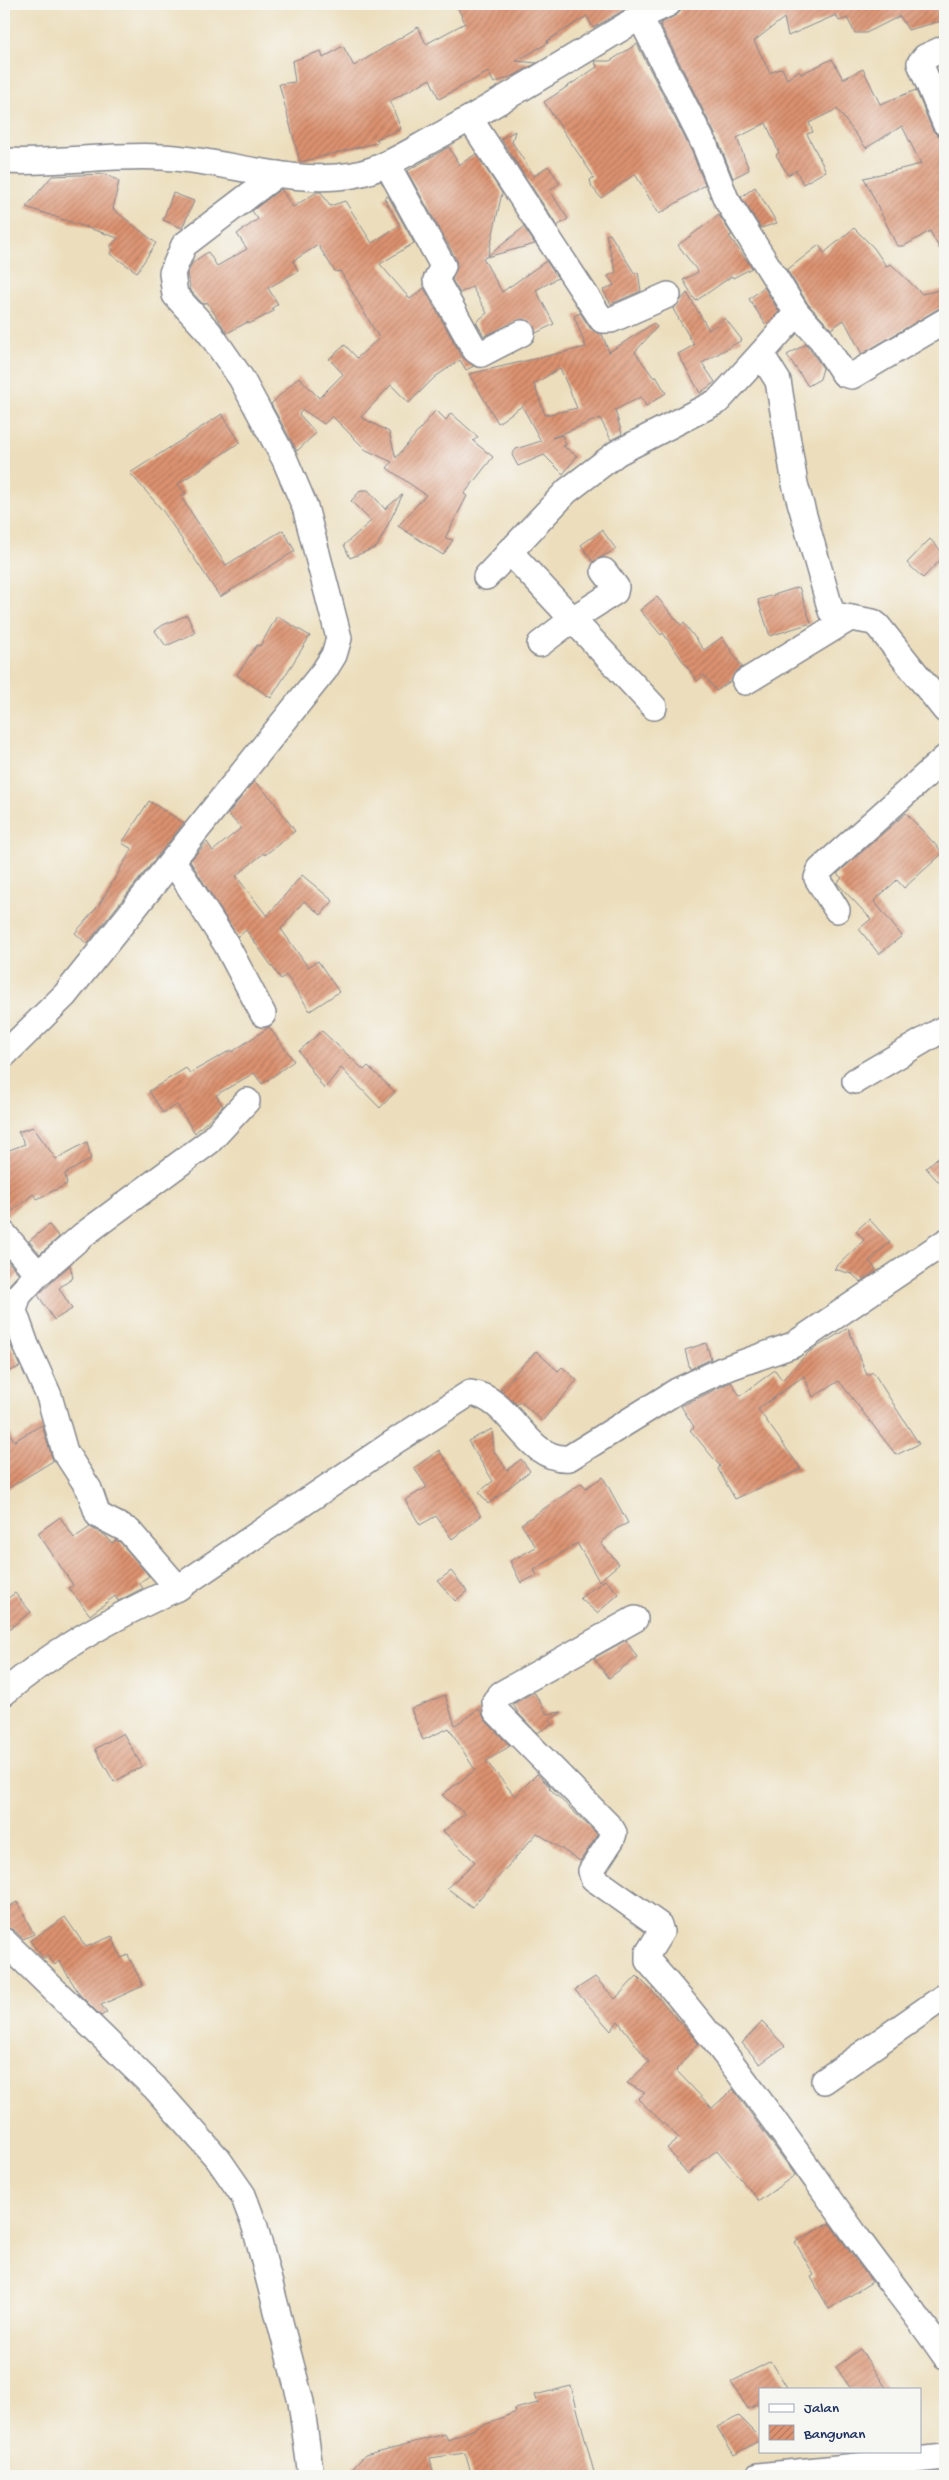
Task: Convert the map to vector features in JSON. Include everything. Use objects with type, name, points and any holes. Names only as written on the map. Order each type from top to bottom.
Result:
[{"type":"street","points":[[4,161],[32,163],[92,158],[162,157],[212,162],[277,174],[336,177],[354,175],[387,164],[470,119],[655,8],[726,199],[797,313],[821,339],[844,374],[848,376],[945,321]]},
{"type":"street","points":[[945,48],[925,57],[920,63],[945,123]]},
{"type":"street","points":[[470,119],[602,320],[611,320],[668,295]]},
{"type":"street","points":[[387,164],[443,266],[436,280],[475,350],[481,354],[522,333]]},
{"type":"street","points":[[4,1055],[65,995],[324,671],[334,654],[338,638],[305,507],[285,460],[241,378],[209,332],[175,295],[172,273],[184,245],[277,174]]},
{"type":"street","points":[[486,577],[567,491],[617,453],[718,400],[797,313]]},
{"type":"street","points":[[761,354],[778,381],[795,484],[831,611],[835,615],[873,622],[878,626],[945,710]]},
{"type":"street","points":[[509,551],[574,618],[654,707]]},
{"type":"street","points":[[540,644],[574,618],[615,592],[616,588],[604,571]]},
{"type":"street","points":[[745,682],[850,618]]},
{"type":"street","points":[[837,910],[817,878],[820,870],[945,758]]},
{"type":"street","points":[[173,861],[226,944],[263,1014]]},
{"type":"street","points":[[855,1081],[945,1028]]},
{"type":"street","points":[[178,1588],[129,1531],[98,1515],[89,1489],[65,1452],[49,1396],[26,1345],[11,1304],[38,1274],[125,1203],[194,1154],[247,1101]]},
{"type":"street","points":[[4,1234],[38,1274]]},
{"type":"street","points":[[4,1693],[68,1647],[149,1600],[178,1588],[470,1393],[484,1395],[499,1406],[545,1455],[556,1460],[569,1458],[677,1390],[722,1370],[793,1346],[945,1242]]},
{"type":"street","points":[[635,1619],[501,1694],[495,1701],[496,1711],[611,1828],[614,1833],[612,1839],[591,1871],[593,1878],[659,1925],[661,1932],[648,1953],[648,1961],[685,2002],[742,2076],[864,2248],[910,2306],[945,2356]]},
{"type":"street","points":[[4,1941],[155,2088],[218,2159],[243,2195],[255,2227],[302,2402],[311,2476]]},
{"type":"street","points":[[824,2082],[945,1996]]},
{"type":"street","points":[[758,2476],[945,2457]]},
{"type":"building","points":[[456,4],[634,4],[593,28],[587,16],[547,41],[548,43],[516,61],[537,63],[515,75],[494,83],[488,72],[439,99],[430,79],[390,101],[401,129],[376,139],[379,142],[300,162],[279,84],[295,82],[292,61],[321,51],[323,58],[343,46],[354,66],[418,27],[426,44],[465,23]]},
{"type":"building","points":[[682,4],[945,4],[945,20],[908,30],[900,16],[866,33],[855,33],[847,18],[839,21],[836,15],[788,36],[784,18],[754,41],[770,73],[782,68],[787,79],[799,71],[801,74],[832,59],[843,79],[863,69],[880,104],[916,90],[932,129],[937,135],[945,137],[945,259],[930,231],[904,246],[897,246],[864,178],[921,164],[902,126],[866,148],[837,109],[809,123],[813,132],[807,134],[826,171],[803,184],[796,170],[788,175],[776,155],[779,153],[766,123],[737,138],[749,170],[733,178],[718,140],[660,24],[679,13]]},
{"type":"building","points":[[637,44],[692,152],[705,185],[659,214],[635,174],[601,198],[592,187],[590,180],[594,177],[544,102],[597,67],[595,61],[610,61]]},
{"type":"building","points":[[515,131],[512,142],[534,176],[548,166],[560,183],[550,191],[568,219],[557,226],[501,139]]},
{"type":"building","points":[[449,147],[459,165],[476,154],[502,193],[488,256],[524,227],[535,244],[483,258],[502,292],[546,261],[558,278],[536,290],[554,324],[536,333],[530,321],[522,319],[484,336],[476,322],[487,313],[472,287],[460,293],[452,280],[457,266],[456,259],[407,171]]},
{"type":"building","points":[[105,174],[119,181],[113,209],[156,243],[137,272],[110,254],[113,249],[110,247],[118,238],[26,207],[52,176]]},
{"type":"building","points":[[755,187],[777,223],[761,228],[741,197]]},
{"type":"building","points":[[281,189],[293,207],[317,192],[321,192],[330,206],[345,201],[372,243],[400,225],[384,198],[388,196],[414,243],[380,264],[410,299],[424,288],[462,357],[474,366],[466,370],[460,360],[435,377],[409,403],[391,385],[361,417],[389,432],[396,458],[436,410],[446,420],[451,413],[478,437],[473,441],[493,457],[464,494],[467,496],[445,538],[453,540],[443,555],[398,526],[426,495],[387,468],[392,462],[366,450],[332,416],[324,424],[303,410],[299,414],[316,433],[297,451],[271,404],[299,377],[319,398],[343,374],[329,359],[345,345],[357,358],[379,338],[340,271],[334,270],[318,245],[293,261],[298,271],[268,288],[278,304],[272,308],[274,311],[227,333],[207,302],[203,304],[189,289],[187,275],[192,263],[208,252],[217,266],[247,249],[237,234],[258,219],[252,211]]},
{"type":"building","points":[[173,193],[194,201],[182,228],[163,220]]},
{"type":"building","points":[[719,215],[732,235],[729,236],[752,268],[733,278],[732,276],[696,301],[683,280],[698,272],[678,245]]},
{"type":"building","points":[[854,228],[874,248],[886,266],[891,264],[922,294],[945,289],[945,307],[938,309],[862,354],[844,320],[831,329],[808,304],[787,270],[819,245],[824,253]]},
{"type":"building","points":[[610,234],[635,274],[638,272],[641,291],[611,304],[603,290],[614,285],[608,276],[616,272],[606,235]]},
{"type":"building","points":[[764,287],[779,312],[766,325],[749,299]]},
{"type":"building","points":[[687,293],[709,330],[725,318],[742,340],[702,363],[715,382],[700,393],[678,354],[694,345],[673,309]]},
{"type":"building","points":[[580,313],[590,328],[602,334],[609,352],[654,323],[657,327],[635,352],[654,378],[656,376],[666,393],[646,406],[641,397],[615,410],[622,434],[611,440],[600,418],[552,438],[562,435],[566,445],[563,446],[577,456],[563,474],[544,455],[518,466],[512,455],[516,449],[541,441],[522,406],[498,423],[469,374],[586,347],[574,316]],"holes":[[[560,368],[577,408],[545,415],[534,384]]]},
{"type":"building","points":[[806,344],[823,368],[820,379],[808,386],[787,355]]},
{"type":"building","points":[[222,414],[240,442],[178,484],[186,494],[181,497],[226,565],[283,530],[295,551],[220,597],[163,511],[130,473]]},
{"type":"building","points":[[361,490],[368,490],[385,509],[403,494],[377,547],[350,558],[344,545],[371,521],[351,501]]},
{"type":"building","points":[[602,530],[616,549],[593,562],[581,545]]},
{"type":"building","points":[[930,539],[945,555],[923,578],[907,563]]},
{"type":"building","points":[[799,587],[811,623],[770,636],[758,600]]},
{"type":"building","points":[[657,597],[681,625],[684,623],[704,650],[722,637],[742,667],[733,675],[731,681],[716,691],[704,675],[697,681],[663,633],[661,635],[640,610]]},
{"type":"building","points":[[187,615],[195,633],[166,646],[155,631],[163,625]]},
{"type":"building","points":[[277,616],[310,636],[271,698],[237,675],[257,645],[260,646]]},
{"type":"building","points":[[254,781],[272,799],[295,831],[236,876],[267,916],[302,875],[333,901],[321,915],[304,901],[281,929],[308,967],[318,961],[339,992],[310,1011],[286,975],[281,979],[246,930],[238,937],[190,861],[207,842],[213,851],[241,828],[228,814]]},
{"type":"building","points":[[149,801],[184,823],[87,944],[75,933],[99,905],[132,849],[122,843]]},
{"type":"building","points":[[906,813],[943,853],[904,888],[897,880],[874,901],[902,936],[879,954],[859,929],[871,919],[837,883],[842,878],[837,874]]},
{"type":"building","points":[[269,1027],[294,1061],[262,1084],[254,1073],[216,1095],[223,1106],[195,1133],[177,1105],[163,1113],[149,1091],[186,1068],[190,1073],[231,1050],[232,1052]]},
{"type":"building","points":[[322,1031],[364,1070],[368,1066],[395,1092],[380,1108],[341,1068],[324,1089],[299,1051]]},
{"type":"building","points":[[33,1127],[56,1159],[87,1142],[91,1159],[65,1174],[67,1184],[37,1199],[33,1194],[4,1218],[4,1152],[25,1144],[18,1132]]},
{"type":"building","points":[[945,1151],[945,1189],[926,1168]]},
{"type":"building","points":[[869,1219],[890,1242],[869,1261],[876,1269],[861,1282],[852,1274],[834,1269],[864,1240],[856,1231]]},
{"type":"building","points":[[49,1225],[59,1237],[40,1254],[29,1241]]},
{"type":"building","points":[[4,1259],[19,1274],[4,1290]]},
{"type":"building","points":[[70,1265],[73,1278],[59,1288],[72,1309],[54,1320],[38,1295]]},
{"type":"building","points":[[848,1328],[867,1375],[873,1372],[919,1444],[896,1455],[839,1381],[813,1397],[804,1376],[758,1409],[801,1469],[735,1499],[718,1469],[720,1466],[690,1430],[694,1427],[681,1406],[731,1382],[740,1396],[775,1370],[782,1380],[809,1352]]},
{"type":"building","points":[[706,1343],[711,1359],[690,1369],[685,1350]]},
{"type":"building","points":[[11,1346],[20,1367],[4,1373],[4,1349]]},
{"type":"building","points":[[536,1351],[558,1371],[562,1367],[577,1380],[542,1421],[520,1401],[517,1405],[500,1390]]},
{"type":"building","points":[[4,1423],[14,1441],[42,1425],[53,1461],[4,1491]]},
{"type":"building","points":[[492,1429],[494,1451],[507,1470],[521,1459],[530,1471],[488,1504],[479,1492],[493,1481],[468,1441]]},
{"type":"building","points":[[439,1450],[481,1516],[452,1539],[436,1516],[420,1525],[405,1500],[427,1487],[414,1468]]},
{"type":"building","points":[[603,1477],[628,1523],[616,1529],[601,1543],[619,1564],[599,1581],[577,1543],[534,1570],[537,1575],[521,1583],[510,1561],[536,1547],[521,1524],[582,1483],[586,1488]]},
{"type":"building","points":[[60,1517],[74,1538],[90,1527],[106,1536],[112,1543],[116,1540],[120,1542],[149,1576],[139,1583],[143,1588],[118,1601],[115,1596],[90,1615],[69,1588],[73,1585],[38,1533]]},
{"type":"building","points":[[451,1571],[467,1591],[455,1601],[438,1581]]},
{"type":"building","points":[[605,1580],[619,1594],[597,1613],[580,1598]]},
{"type":"building","points":[[15,1593],[31,1612],[4,1633],[4,1601]]},
{"type":"building","points":[[626,1640],[637,1657],[609,1678],[594,1658]]},
{"type":"building","points":[[534,1692],[547,1714],[562,1712],[550,1720],[552,1724],[537,1733],[518,1713],[513,1704]]},
{"type":"building","points":[[445,1695],[455,1725],[479,1709],[486,1721],[510,1746],[486,1761],[515,1796],[537,1774],[598,1835],[580,1861],[537,1833],[472,1907],[447,1888],[475,1862],[443,1831],[465,1814],[442,1795],[475,1770],[449,1728],[423,1740],[411,1709]]},
{"type":"building","points":[[123,1733],[142,1766],[114,1782],[95,1749]]},
{"type":"building","points":[[17,1902],[34,1934],[23,1939],[14,1930],[4,1927],[4,1909]]},
{"type":"building","points":[[65,1917],[86,1947],[112,1936],[121,1958],[128,1955],[143,1986],[101,2005],[107,2012],[101,2016],[80,1995],[59,1961],[55,1965],[48,1956],[44,1959],[30,1941]]},
{"type":"building","points":[[637,1976],[698,2043],[676,2070],[712,2108],[733,2089],[795,2175],[759,2201],[717,2150],[687,2174],[667,2148],[679,2138],[638,2099],[645,2093],[627,2083],[649,2062],[618,2021],[611,2031],[575,1990],[595,1977],[615,1999]]},
{"type":"building","points":[[762,2022],[785,2046],[760,2064],[742,2043]]},
{"type":"building","points":[[829,2223],[872,2282],[829,2309],[811,2277],[814,2275],[795,2242]]},
{"type":"building","points":[[860,2349],[886,2388],[850,2388],[836,2367]]},
{"type":"building","points":[[771,2361],[787,2388],[759,2388],[759,2404],[748,2409],[731,2382]]},
{"type":"building","points":[[571,2386],[595,2476],[472,2476],[465,2453],[430,2458],[434,2476],[346,2476],[365,2455],[445,2434],[448,2440],[516,2412],[515,2409],[538,2403],[535,2395]]},
{"type":"building","points":[[739,2416],[759,2436],[759,2441],[734,2455],[717,2427]]}]
